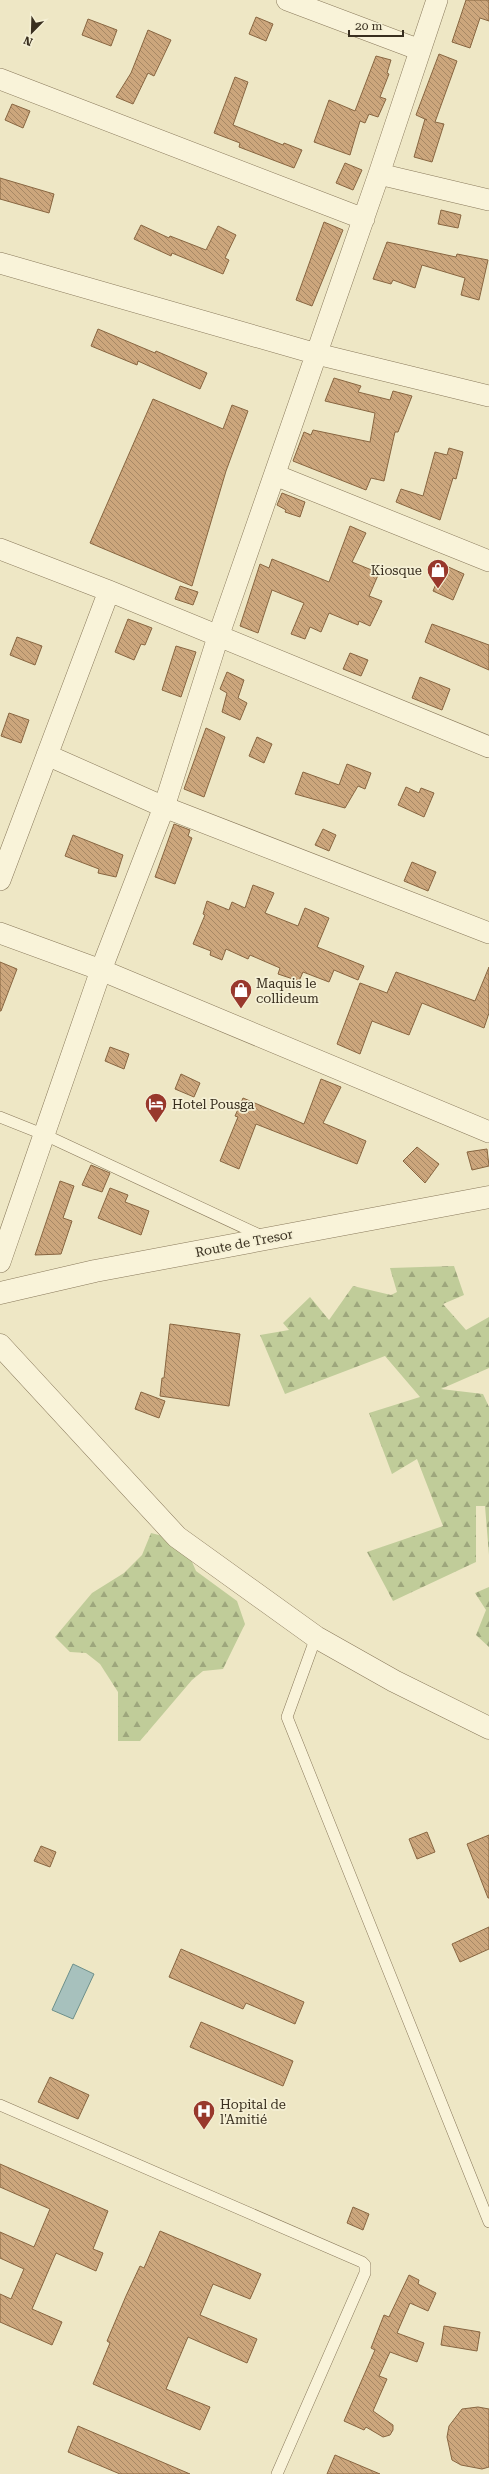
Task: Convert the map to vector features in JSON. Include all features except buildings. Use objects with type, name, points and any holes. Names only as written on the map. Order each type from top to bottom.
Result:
[{"type":"street","points":[[287,0],[420,50]]},
{"type":"street","points":[[0,1262],[101,970],[164,807],[218,637],[380,174],[437,0]]},
{"type":"street","points":[[0,79],[364,219]]},
{"type":"street","points":[[380,174],[489,200]]},
{"type":"street","points":[[0,263],[317,354],[489,396]]},
{"type":"street","points":[[275,475],[489,561]]},
{"type":"street","points":[[0,549],[109,591],[489,747]]},
{"type":"street","points":[[0,880],[109,591]]},
{"type":"street","points":[[47,755],[164,807],[489,933]]},
{"type":"street","points":[[0,933],[101,970],[489,1132]]},
{"type":"street","name":"Route de Tresor","points":[[0,1293],[95,1271],[489,1197]]},
{"type":"street","points":[[0,1293],[489,1202]]},
{"type":"street","points":[[0,1345],[178,1537],[316,1637],[394,1681],[489,1728]]},
{"type":"lane","points":[[0,1117],[45,1135],[268,1239]]},
{"type":"lane","points":[[316,1637],[287,1717],[489,2222]]},
{"type":"lane","points":[[0,2105],[365,2265],[365,2273],[278,2474]]},
{"type":"green space","points":[[454,1266],[464,1295],[443,1304],[466,1330],[489,1317],[489,1368],[441,1389],[483,1394],[489,1407],[489,1555],[485,1506],[476,1506],[476,1562],[393,1601],[367,1552],[443,1526],[417,1459],[392,1474],[369,1413],[420,1397],[385,1356],[285,1394],[260,1335],[289,1330],[283,1323],[310,1297],[329,1320],[353,1286],[391,1295],[397,1292],[390,1268]]},
{"type":"green space","points":[[151,1533],[183,1541],[196,1571],[237,1601],[245,1624],[223,1669],[203,1671],[192,1680],[140,1741],[118,1741],[118,1692],[100,1664],[86,1653],[70,1652],[55,1637],[92,1593],[124,1573],[142,1555]]},
{"type":"green space","points":[[489,1587],[489,1647],[476,1635],[486,1610],[475,1593]]},
{"type":"water","points":[[73,1964],[94,1974],[73,2019],[52,2010]]},
{"type":"place","name":"Kiosque","points":[[438,590]]},
{"type":"place","name":"Maquis le collideum","points":[[241,1010]]},
{"type":"place","name":"Hotel Pousga","points":[[156,1124]]},
{"type":"place","name":"Hopital de l'Amitié","points":[[204,2130]]}]
